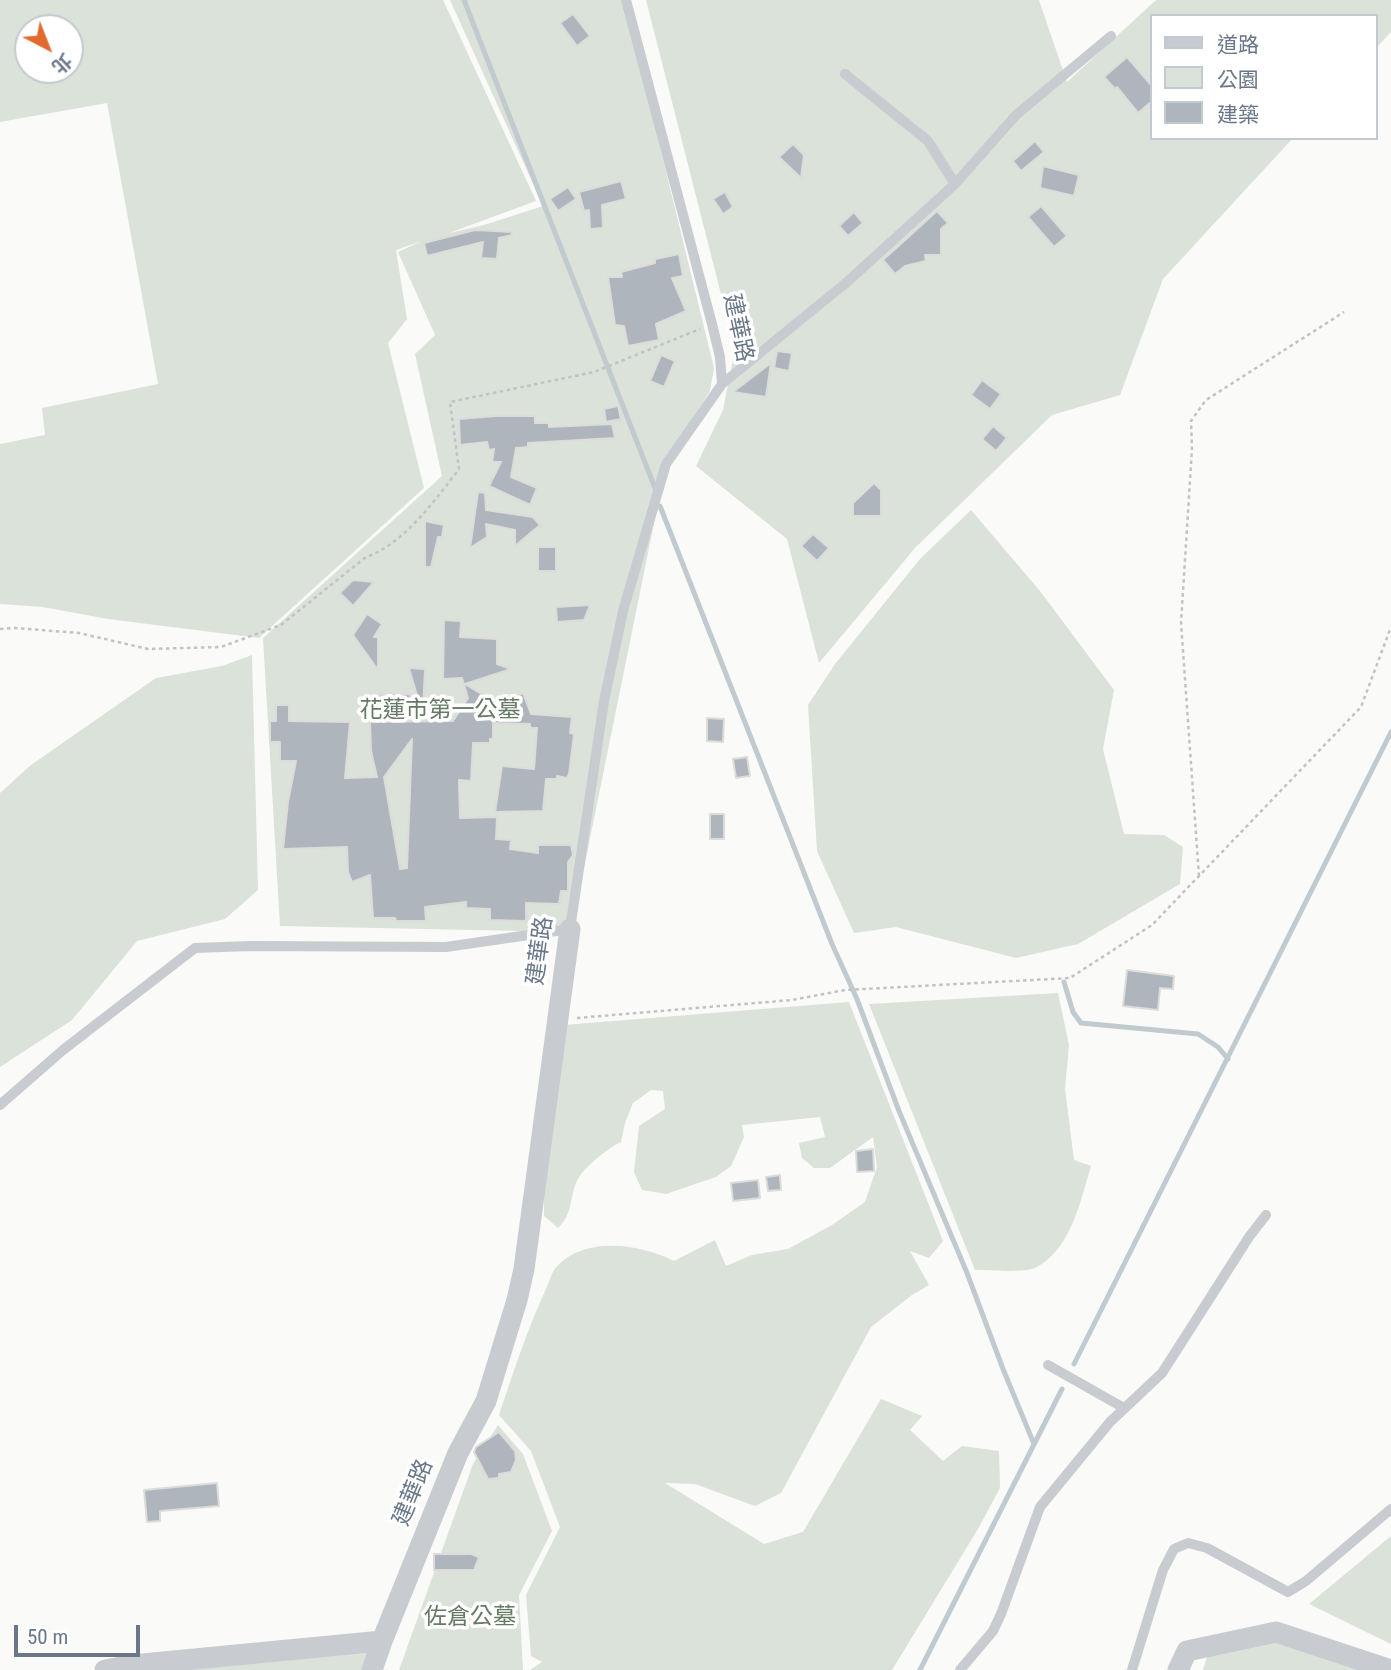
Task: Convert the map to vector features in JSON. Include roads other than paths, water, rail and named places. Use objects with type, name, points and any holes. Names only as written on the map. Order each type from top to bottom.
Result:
[{"type":"street","name":"建華路","points":[[372,1670],[458,1453],[486,1401],[517,1300],[524,1269],[570,929]]},
{"type":"street","points":[[1178,1670],[1187,1651],[1276,1632],[1391,1670]]},
{"type":"street","points":[[105,1670],[132,1665],[382,1642]]},
{"type":"lane","name":"建華路","points":[[570,929],[604,701],[623,611],[666,464],[722,384],[720,357],[712,324],[626,0]]},
{"type":"lane","points":[[722,384],[848,282],[955,184],[1016,115],[1111,36]]},
{"type":"lane","points":[[845,74],[928,141],[955,184]]},
{"type":"lane","points":[[0,1105],[63,1050],[195,948],[446,947],[570,929]]},
{"type":"lane","points":[[960,1670],[993,1631],[1040,1507],[1124,1408],[1162,1373],[1249,1237],[1266,1215]]},
{"type":"lane","points":[[1048,1365],[1124,1408]]},
{"type":"lane","points":[[1132,1670],[1163,1570],[1174,1549],[1188,1543],[1207,1548],[1289,1592],[1306,1581],[1391,1509]]},
{"type":"waterway","points":[[464,0],[655,488]]},
{"type":"waterway","points":[[660,506],[832,944],[857,999],[899,1111],[967,1273],[1034,1444]]},
{"type":"waterway","points":[[1074,1364],[1391,732]]},
{"type":"waterway","points":[[1064,982],[1073,1012],[1081,1023],[1198,1034],[1218,1047],[1228,1059]]},
{"type":"waterway","points":[[920,1670],[1062,1389]]},
{"type":"park label","name":"花蓮市第一公墓","points":[[440,711]]},
{"type":"park label","name":"佐倉公墓","points":[[470,1618]]}]
